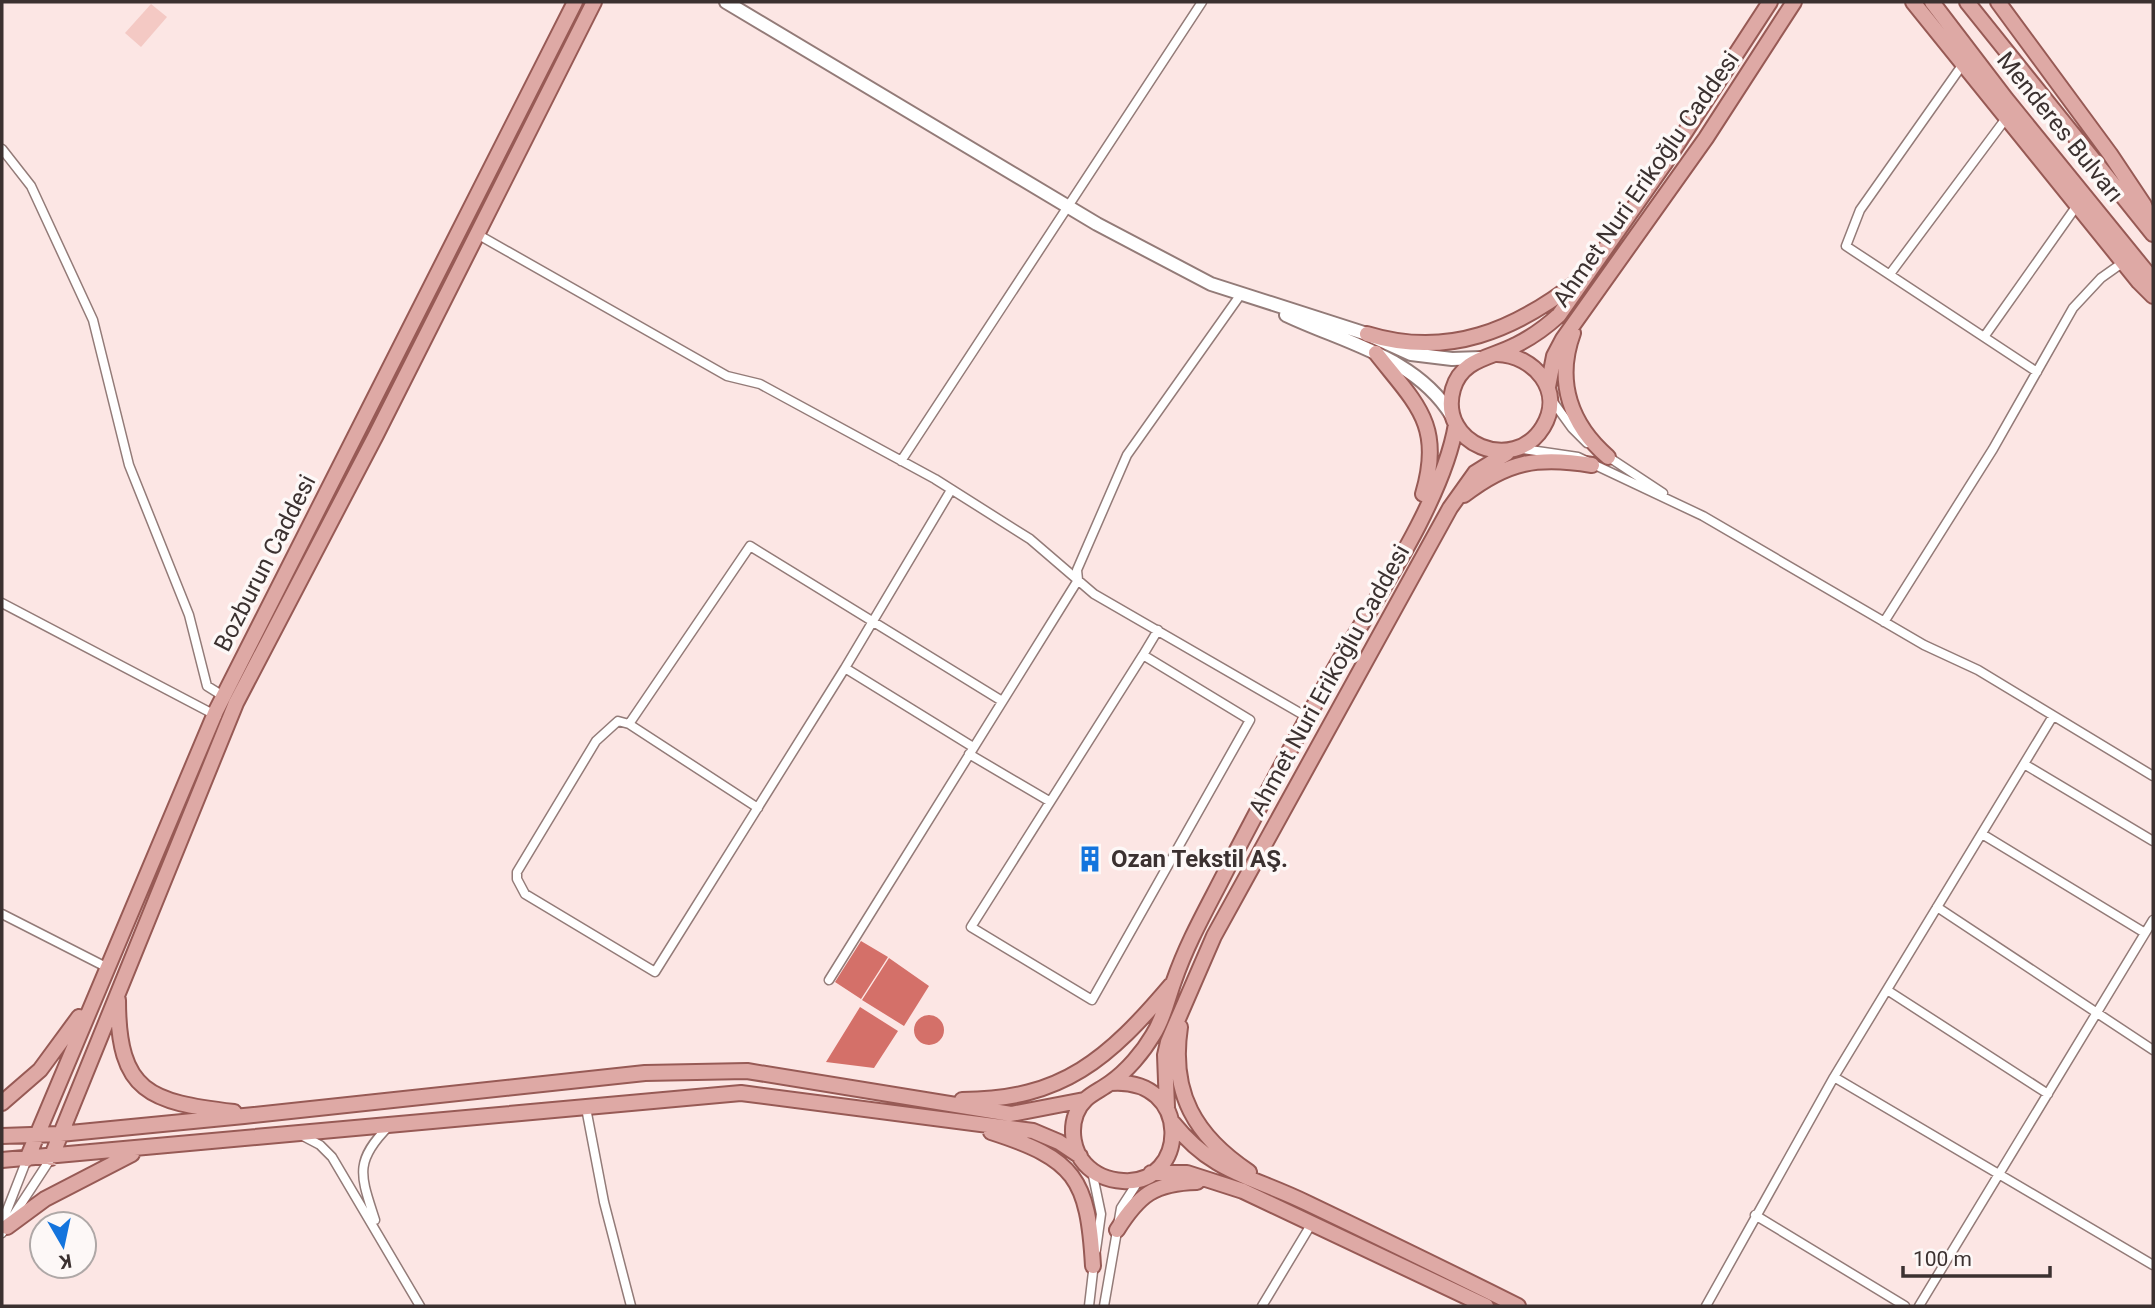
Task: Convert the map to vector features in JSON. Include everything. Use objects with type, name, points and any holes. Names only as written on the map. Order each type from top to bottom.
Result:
[{"type":"main road","name":"Bozburun Caddesi","points":[[27,1158],[34,1135],[97,994],[223,696],[575,2]]},
{"type":"main road","name":"Bozburun Caddesi","points":[[51,1158],[229,721],[594,2]]},
{"type":"main road","name":"Ahmet Nuri Erikoğlu Caddesi","points":[[1497,354],[1549,324],[1591,271],[1770,2]]},
{"type":"main road","name":"Ahmet Nuri Erikoğlu Caddesi","points":[[1548,391],[1554,356],[1581,312],[1706,138],[1794,2]]},
{"type":"main road","points":[[1913,2],[2078,204],[2128,258],[2153,296]]},
{"type":"main road","name":"Menderes Bulvarı","points":[[1932,2],[2128,258],[2153,280]]},
{"type":"main road","name":"Menderes Bulvarı","points":[[1967,2],[2153,234]]},
{"type":"main road","points":[[1998,2],[2110,155],[2144,205],[2153,226]]},
{"type":"main road","points":[[1367,334],[1418,343],[1460,340],[1491,333],[1531,315],[1591,271]]},
{"type":"main road","points":[[1581,312],[1568,351],[1569,400],[1577,425],[1608,457]]},
{"type":"main road","points":[[1376,353],[1416,403],[1429,433],[1428,479],[1412,537]]},
{"type":"main road","points":[[1497,354],[1508,354],[1528,362],[1548,391],[1546,422],[1530,443],[1514,450],[1494,452],[1478,447],[1465,437],[1454,420],[1451,402],[1456,382],[1469,365],[1481,358],[1497,354]]},
{"type":"main road","name":"Ahmet Nuri Erikoğlu Caddesi","points":[[1110,1083],[1139,1056],[1154,1035],[1198,925],[1307,717],[1412,537],[1448,457],[1454,420]]},
{"type":"main road","name":"Ahmet Nuri Erikoğlu Caddesi","points":[[1167,1107],[1165,1055],[1214,936],[1450,508],[1475,473],[1514,450]]},
{"type":"main road","points":[[1450,508],[1493,474],[1516,464],[1556,460],[1592,465]]},
{"type":"main road","points":[[936,1100],[1008,1097],[1046,1088],[1064,1079],[1095,1062],[1116,1046],[1174,981]]},
{"type":"main road","points":[[118,992],[122,1056],[143,1087],[178,1104],[260,1114]]},
{"type":"main road","points":[[2,1102],[40,1070],[97,994]]},
{"type":"main road","points":[[1183,1009],[1177,1067],[1186,1101],[1196,1122],[1218,1150],[1268,1184]]},
{"type":"main road","points":[[2,1136],[60,1134],[645,1073],[747,1072],[1011,1114],[1084,1100]]},
{"type":"main road","points":[[1080,1156],[1073,1132],[1075,1116],[1084,1100],[1095,1090],[1110,1083],[1143,1085],[1157,1094],[1167,1107],[1173,1123],[1173,1139],[1168,1155],[1146,1175]]},
{"type":"main road","points":[[2,1160],[51,1158],[393,1123],[741,1093],[970,1125],[1033,1131],[1059,1142],[1080,1156],[1092,1171],[1111,1180],[1128,1182],[1146,1175],[1187,1173],[1220,1183],[1312,1223],[1466,1301],[1486,1306]]},
{"type":"main road","points":[[1173,1123],[1198,1151],[1217,1165],[1268,1184],[1518,1306]]},
{"type":"main road","points":[[970,1125],[1035,1146],[1068,1172],[1084,1195],[1093,1266]]},
{"type":"main road","points":[[3,1223],[104,1166],[145,1148]]},
{"type":"main road","points":[[1117,1230],[1132,1206],[1153,1190],[1179,1182],[1220,1183]]},
{"type":"street","points":[[726,2],[1068,207],[1211,284],[1367,334],[1411,354],[1452,359],[1481,358]]},
{"type":"street","points":[[901,461],[1202,2]]},
{"type":"street","points":[[1963,64],[1860,210],[1846,246],[2037,372]]},
{"type":"street","points":[[1890,274],[2008,116]]},
{"type":"street","points":[[2,149],[31,186],[93,320],[129,465],[189,615],[207,685],[223,696]]},
{"type":"street","points":[[1984,337],[2078,204]]},
{"type":"street","points":[[477,234],[727,376],[760,384],[951,490],[1030,539],[1094,594],[1307,717]]},
{"type":"street","points":[[1884,622],[1993,449],[2073,308],[2101,278],[2128,258]]},
{"type":"street","points":[[1241,294],[1376,353],[1423,380],[1441,397],[1454,420]]},
{"type":"street","points":[[829,980],[1078,580],[1077,570],[1127,455],[1241,294]]},
{"type":"street","points":[[1548,391],[1577,434],[1677,503],[1884,622],[1978,670],[2153,776]]},
{"type":"street","points":[[1514,450],[1561,453],[1677,503]]},
{"type":"street","points":[[758,808],[629,724],[618,721],[610,725],[589,752],[517,872],[517,879],[526,894],[655,972],[758,808],[845,668],[951,490]]},
{"type":"street","points":[[629,724],[750,546],[1002,701]]},
{"type":"street","points":[[2,603],[229,721]]},
{"type":"street","points":[[1143,655],[1250,720],[1092,1000],[971,927],[1158,630]]},
{"type":"street","points":[[845,668],[1049,801]]},
{"type":"street","points":[[1706,1306],[1755,1214],[1834,1077],[2053,716]]},
{"type":"street","points":[[2024,764],[2153,841]]},
{"type":"street","points":[[1982,834],[2145,933]]},
{"type":"street","points":[[1937,907],[2153,1050]]},
{"type":"street","points":[[2,914],[108,968]]},
{"type":"street","points":[[1919,1306],[2153,920]]},
{"type":"street","points":[[1887,990],[2048,1094]]},
{"type":"street","points":[[1834,1077],[2153,1265]]},
{"type":"street","points":[[586,1108],[604,1202],[631,1306]]},
{"type":"street","points":[[379,1233],[361,1176],[361,1164],[376,1139],[393,1123]]},
{"type":"street","points":[[296,1133],[320,1145],[332,1157],[420,1306]]},
{"type":"street","points":[[3,1223],[27,1158]]},
{"type":"street","points":[[3,1223],[51,1158]]},
{"type":"street","points":[[1088,1306],[1101,1214],[1092,1171]]},
{"type":"street","points":[[1104,1306],[1123,1202],[1146,1175]]},
{"type":"street","points":[[1755,1214],[1905,1306]]},
{"type":"street","points":[[1262,1306],[1312,1223]]},
{"type":"shaded area","points":[[151,4],[167,17],[141,47],[125,33]]},
{"type":"shaded area","points":[[861,941],[888,957],[861,999],[835,982]]},
{"type":"shaded area","points":[[889,958],[929,986],[904,1026],[862,1000]]},
{"type":"shaded area","points":[[860,1007],[898,1031],[874,1068],[826,1062]]},
{"type":"shaded area","points":[[929,1015],[940,1019],[944,1030],[940,1041],[929,1045],[918,1041],[914,1030],[918,1019]]},
{"type":"place","name":"Ozan Tekstil AŞ.","points":[[1090,859]]}]
